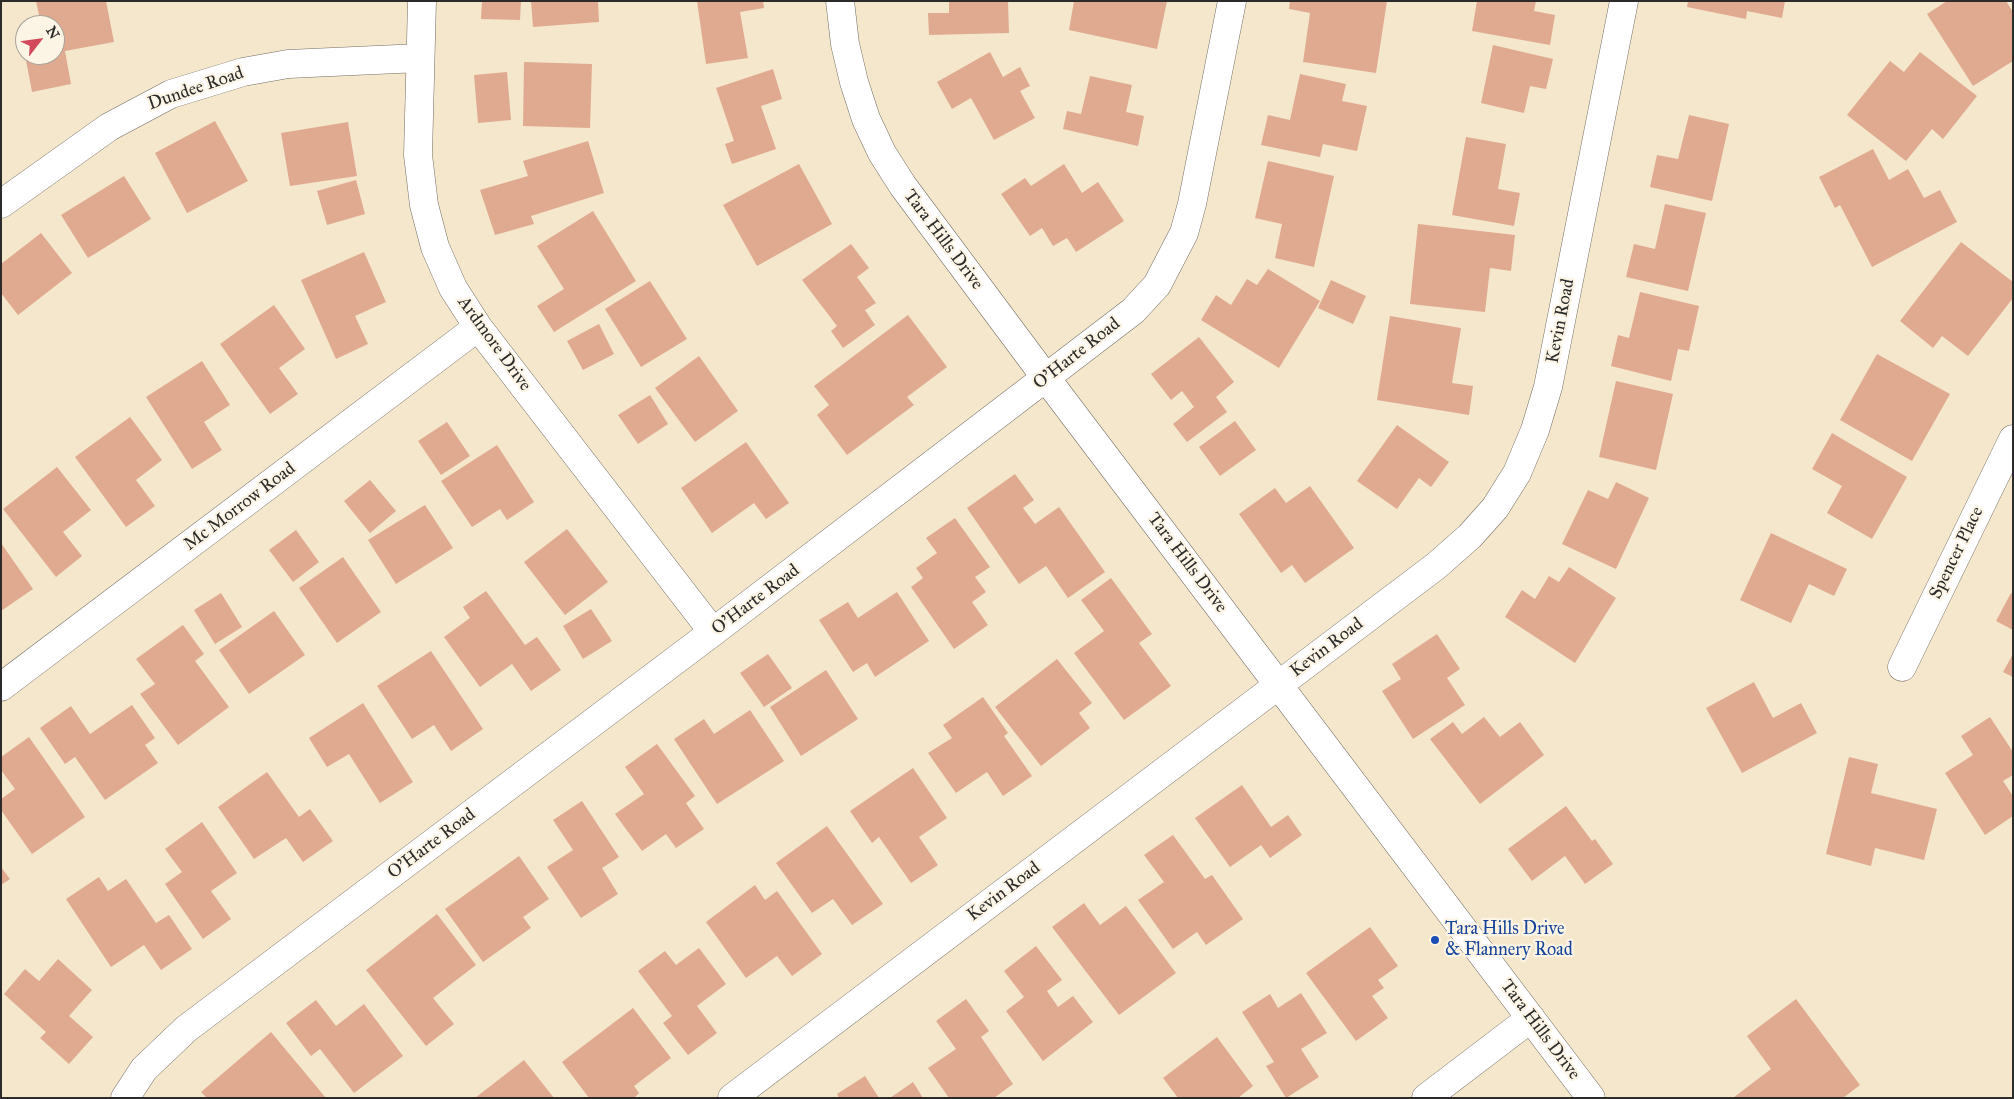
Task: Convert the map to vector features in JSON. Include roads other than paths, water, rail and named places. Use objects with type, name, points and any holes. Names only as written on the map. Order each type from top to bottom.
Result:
[{"type":"street","name":"Ardmore Drive","points":[[422,1],[418,155],[424,205],[435,247],[453,288],[478,326],[713,632]]},
{"type":"street","name":"Tara Hills Drive","points":[[840,1],[845,44],[854,82],[866,119],[882,154],[903,186],[1591,1098]]},
{"type":"street","name":"O'Harte Road","points":[[125,1098],[144,1069],[186,1030],[713,632],[1133,311],[1157,285],[1184,234],[1192,204],[1232,1]]},
{"type":"street","name":"Kevin Road","points":[[732,1098],[1436,566],[1470,536],[1495,508],[1517,473],[1535,430],[1548,387],[1624,1]]},
{"type":"street","name":"Dundee Road","points":[[2,202],[109,127],[140,109],[186,89],[243,72],[288,64],[420,58]]},
{"type":"street","name":"Mc Morrow Road","points":[[1,687],[478,326]]},
{"type":"street","name":"Spencer Place","points":[[1902,668],[2013,439]]},
{"type":"street","points":[[1426,1098],[1531,1018]]},
{"type":"place","name":"Tara Hills Drive & Flannery Road","points":[[1435,940]]}]
